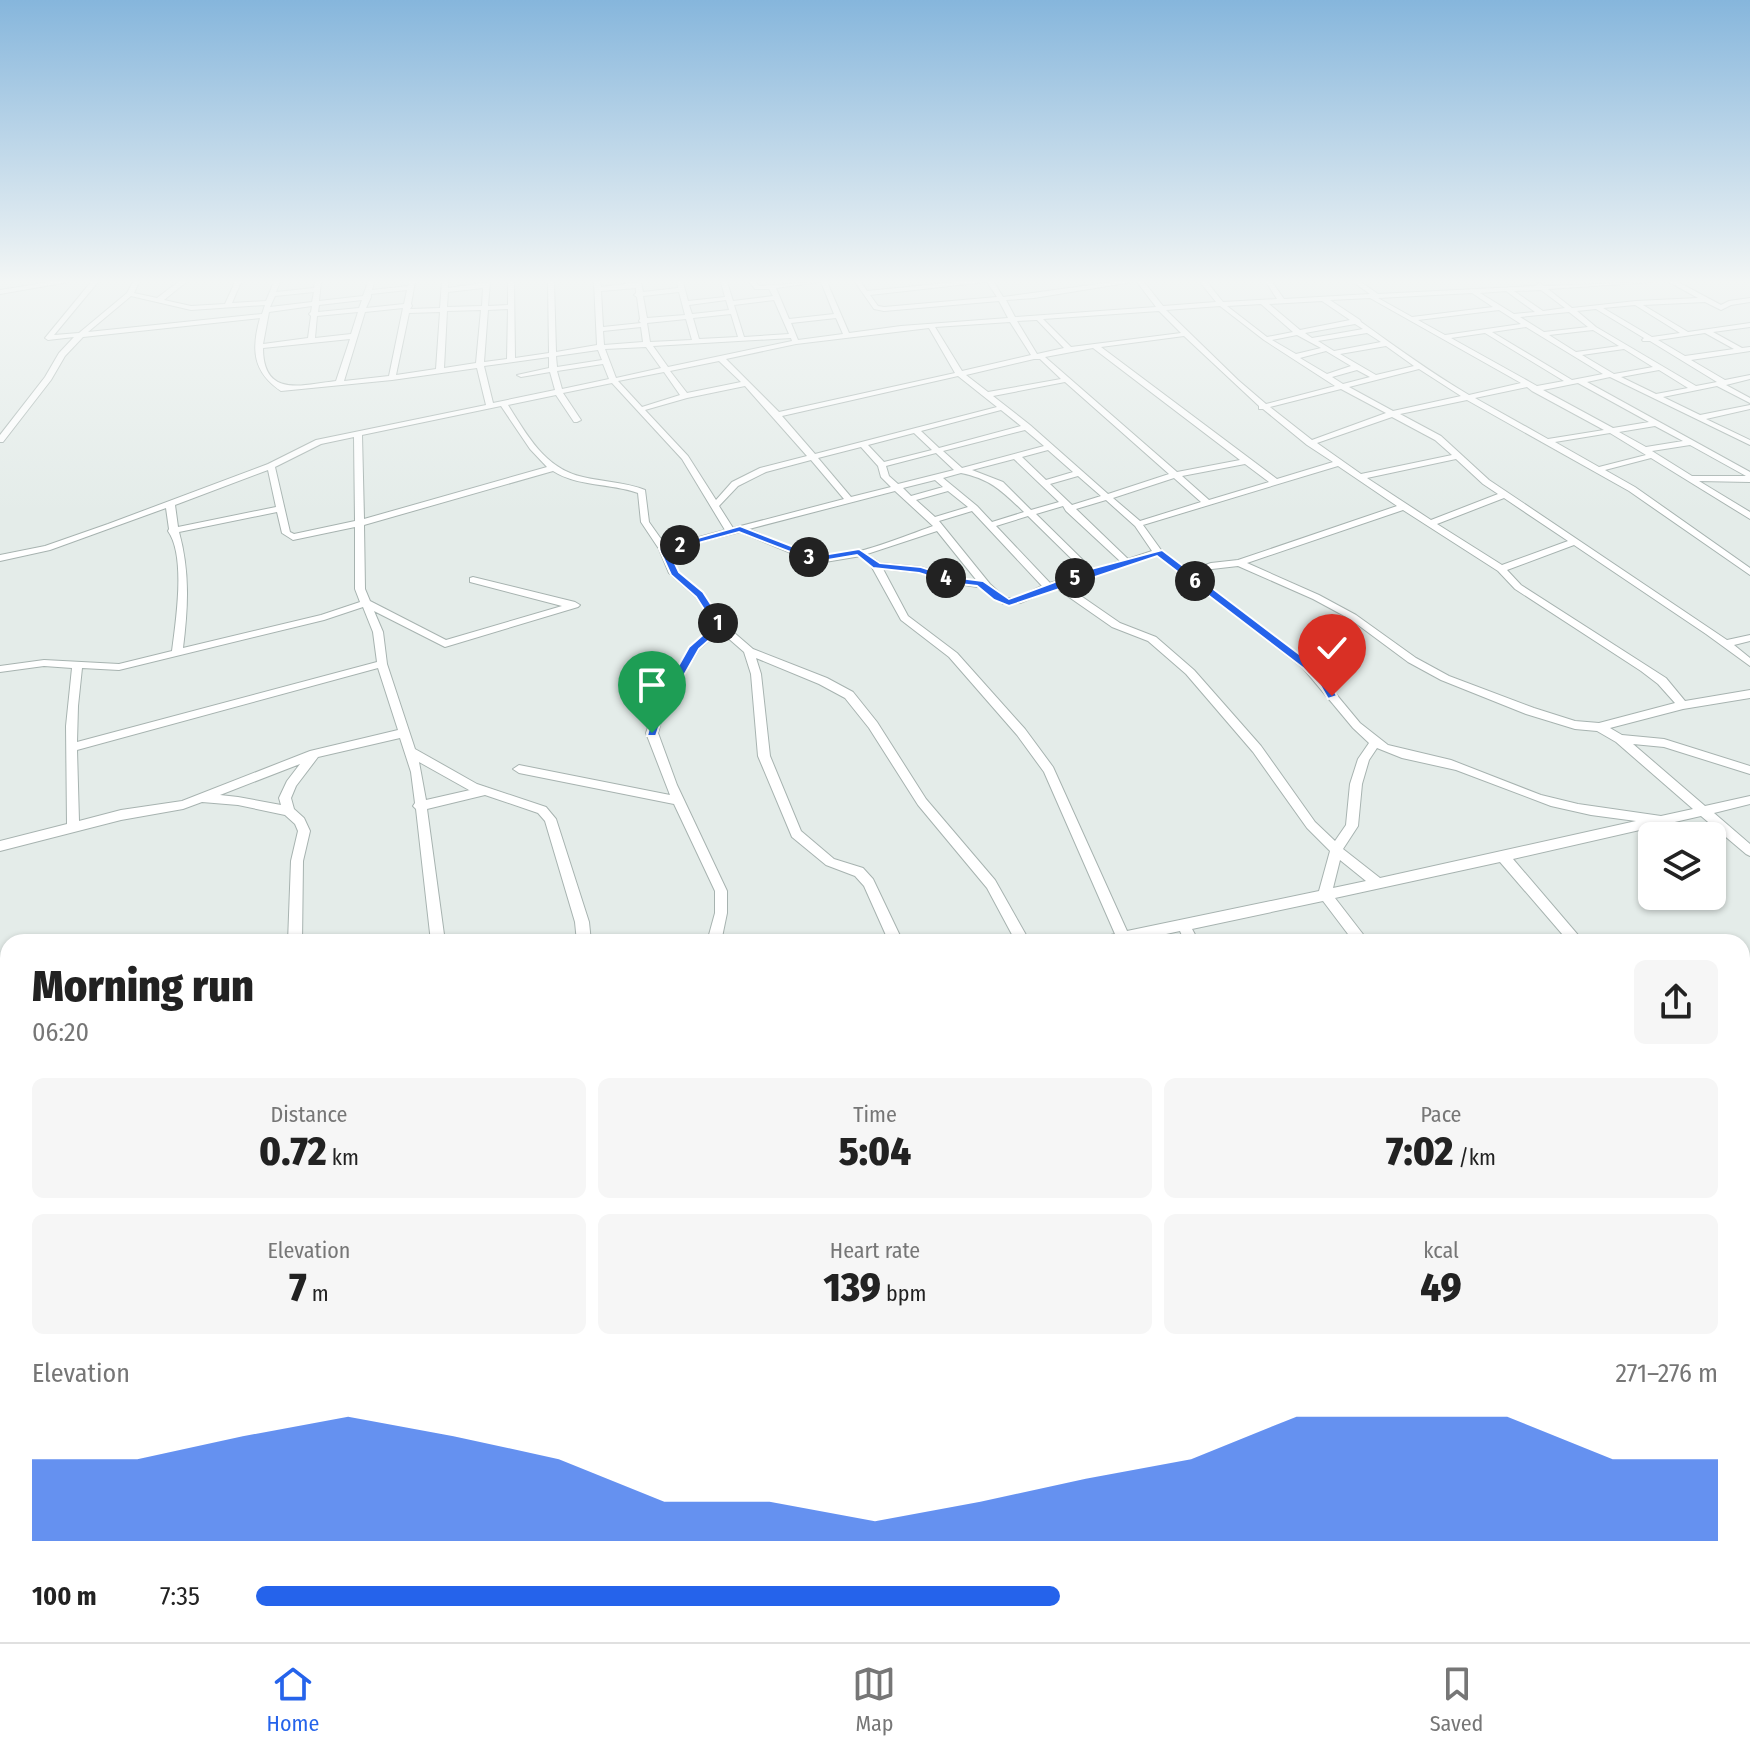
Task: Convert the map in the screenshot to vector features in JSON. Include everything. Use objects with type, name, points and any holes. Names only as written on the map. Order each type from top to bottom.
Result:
[{"type":"street","points":[[0,440],[62,359]]},
{"type":"street","points":[[259,359],[259,365],[270,383],[284,389],[392,378],[510,359]]},
{"type":"street","points":[[339,384],[347,359]]},
{"type":"street","points":[[392,378],[396,359]]},
{"type":"street","points":[[440,369],[441,359]]},
{"type":"street","points":[[480,359],[490,407]]},
{"type":"street","points":[[514,359],[526,400]]},
{"type":"street","points":[[552,359],[559,393],[577,420]]},
{"type":"street","points":[[656,359],[685,396]]},
{"type":"street","points":[[0,558],[47,548],[271,466],[307,446],[722,359],[777,415],[848,498]]},
{"type":"street","points":[[950,359],[959,373],[1027,427],[1138,524],[1158,552],[1307,666],[1325,683],[1340,709],[1375,742],[1410,757],[1443,761],[1549,802],[1660,820]]},
{"type":"street","points":[[777,415],[1036,359]]},
{"type":"street","points":[[1040,359],[1207,503]]},
{"type":"street","points":[[1112,359],[1276,483]]},
{"type":"street","points":[[1212,359],[1262,407],[1310,443],[1501,569],[1518,587],[1645,669],[1662,681],[1683,705]]},
{"type":"street","points":[[1297,359],[1438,438],[1474,473],[1750,663]]},
{"type":"street","points":[[1343,359],[1373,376]]},
{"type":"street","points":[[1411,359],[1466,396],[1601,469],[1656,504],[1750,572]]},
{"type":"street","points":[[1482,359],[1694,478],[1750,516]]},
{"type":"street","points":[[1518,360],[1526,359]]},
{"type":"street","points":[[1530,359],[1693,442],[1750,478]]},
{"type":"street","points":[[1582,359],[1750,443]]},
{"type":"street","points":[[1643,359],[1696,389]]},
{"type":"street","points":[[1682,359],[1750,404]]},
{"type":"street","points":[[521,375],[607,361],[613,380],[685,458],[715,506],[735,530],[816,559],[859,552],[974,508]]},
{"type":"street","points":[[1494,365],[1506,363]]},
{"type":"street","points":[[1262,407],[1373,376],[1422,366]]},
{"type":"street","points":[[1326,377],[1357,367]]},
{"type":"street","points":[[1310,443],[1395,413],[1466,396],[1658,368]]},
{"type":"street","points":[[1654,397],[1750,377]]},
{"type":"street","points":[[986,395],[1066,380]]},
{"type":"street","points":[[642,409],[747,383]]},
{"type":"street","points":[[504,404],[532,448],[553,468],[571,477],[642,492],[645,522],[664,549],[674,573],[699,595],[720,626],[749,651],[849,695],[873,725],[922,802],[991,884],[1019,934]]},
{"type":"street","points":[[1698,418],[1750,404]]},
{"type":"street","points":[[715,506],[735,484],[749,476],[1001,408]]},
{"type":"street","points":[[1549,441],[1658,423]]},
{"type":"street","points":[[882,465],[1027,427]]},
{"type":"street","points":[[916,431],[959,470],[1000,484],[1090,572]]},
{"type":"street","points":[[358,436],[360,589],[378,632],[382,664],[417,772],[437,934]]},
{"type":"street","points":[[988,437],[1044,483],[1126,562]]},
{"type":"street","points":[[1645,450],[1693,442]]},
{"type":"street","points":[[863,444],[882,465],[885,477],[936,523],[998,598],[1009,602],[1090,572],[1158,552]]},
{"type":"street","points":[[962,444],[983,464]]},
{"type":"street","points":[[664,549],[1050,447]]},
{"type":"street","points":[[1601,469],[1654,455]]},
{"type":"street","points":[[1361,477],[1458,456]]},
{"type":"street","points":[[990,525],[1108,499],[1175,475],[1246,461]]},
{"type":"street","points":[[1138,524],[1340,463]]},
{"type":"street","points":[[271,466],[286,533],[293,537],[360,523],[553,468]]},
{"type":"street","points":[[1044,483],[1079,473]]},
{"type":"street","points":[[935,476],[974,508],[1052,585],[1116,625],[1152,639],[1190,672],[1257,749],[1311,825],[1377,883]]},
{"type":"street","points":[[1694,478],[1750,478]]},
{"type":"street","points":[[911,499],[950,488]]},
{"type":"street","points":[[1430,524],[1506,494]]},
{"type":"street","points":[[170,503],[172,531],[181,556],[184,593],[177,652]]},
{"type":"street","points":[[1187,574],[1211,566],[1239,563],[1405,506]]},
{"type":"street","points":[[172,531],[279,509]]},
{"type":"street","points":[[1501,569],[1575,542]]},
{"type":"street","points":[[859,552],[877,566],[904,618],[953,655],[1021,732],[1049,770],[1121,934]]},
{"type":"street","points":[[1239,563],[1353,617],[1412,660],[1445,678],[1575,725],[1599,727],[1683,705],[1744,694],[1750,707]]},
{"type":"street","points":[[877,566],[921,570],[951,580],[987,586]]},
{"type":"street","points":[[0,669],[44,663],[119,667],[324,617],[366,603],[445,644],[575,605],[473,580]]},
{"type":"street","points":[[716,934],[721,913],[721,891],[679,801],[652,733],[659,709],[695,647],[720,626]]},
{"type":"street","points":[[1726,644],[1750,638]]},
{"type":"street","points":[[749,651],[756,674],[764,756],[786,817],[796,834],[830,862],[859,872],[869,883],[892,934]]},
{"type":"street","points":[[74,747],[382,664]]},
{"type":"street","points":[[73,826],[74,747],[69,728],[77,666]]},
{"type":"street","points":[[1599,727],[1620,739],[1750,851]]},
{"type":"street","points":[[0,846],[73,826],[183,805],[314,754],[403,733]]},
{"type":"street","points":[[1620,739],[1664,743],[1750,770]]},
{"type":"street","points":[[1325,894],[1336,850],[1352,826],[1356,784],[1364,759],[1375,742]]},
{"type":"street","points":[[411,752],[485,792],[542,810],[550,819],[583,934]]},
{"type":"street","points":[[295,934],[297,861],[304,831],[300,821],[289,811],[285,798],[291,784],[314,754]]},
{"type":"street","points":[[519,769],[679,801]]},
{"type":"street","points":[[419,806],[485,792]]},
{"type":"street","points":[[200,798],[238,801],[289,811]]},
{"type":"street","points":[[1141,934],[1503,857],[1750,800]]},
{"type":"street","points":[[1503,857],[1570,934]]},
{"type":"street","points":[[1325,894],[1356,934]]},
{"type":"street","points":[[1183,925],[1188,934]]},
{"type":"route","points":[[652,733],[659,709],[695,647],[720,626],[699,595],[674,573],[664,549],[740,529],[811,558],[823,559],[859,552],[877,566],[921,570],[951,580],[980,583],[998,598],[1009,602],[1090,572],[1158,552],[1307,666],[1325,683],[1332,696]]}]
